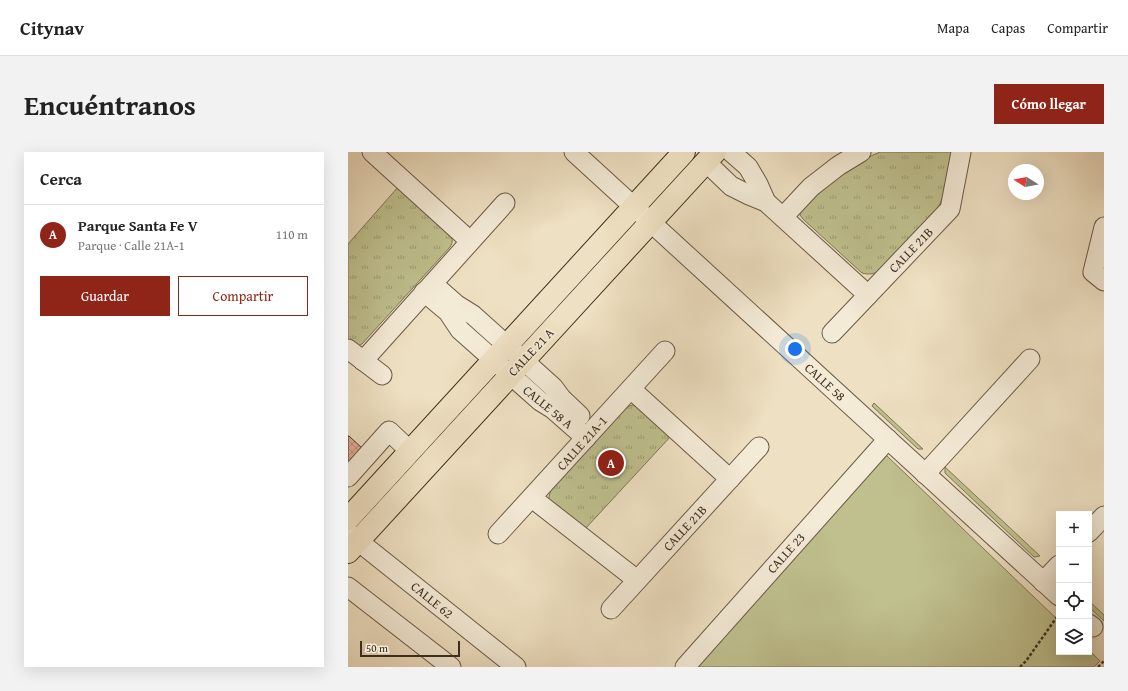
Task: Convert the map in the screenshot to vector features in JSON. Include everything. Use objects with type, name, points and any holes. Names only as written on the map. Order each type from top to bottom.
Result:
[{"type":"main road","name":"CALLE 21 A","points":[[348,519],[684,152]]},
{"type":"main road","name":"CALLE 21 A","points":[[351,542],[517,368],[710,157]]},
{"type":"street","points":[[372,152],[470,241]]},
{"type":"street","name":"CALLE 58","points":[[574,152],[1056,593]]},
{"type":"street","points":[[731,152],[748,167],[766,202]]},
{"type":"street","points":[[783,217],[811,187],[838,166],[861,152]]},
{"type":"street","name":"CALLE 21B","points":[[832,333],[950,209],[961,152]]},
{"type":"street","points":[[710,157],[731,186],[766,202],[868,295]]},
{"type":"street","points":[[363,361],[504,203]]},
{"type":"street","points":[[1099,276],[1104,227]]},
{"type":"street","name":"CALLE 58 A","points":[[428,288],[473,315],[500,353],[517,368],[540,401],[590,434]]},
{"type":"street","points":[[348,349],[382,375]]},
{"type":"street","name":"CALLE 21A-1","points":[[498,534],[666,351]]},
{"type":"street","points":[[925,474],[1030,359]]},
{"type":"street","points":[[631,389],[730,479]]},
{"type":"street","points":[[368,497],[348,478],[389,431],[410,451]]},
{"type":"street","name":"CALLE 23","points":[[685,667],[888,439]]},
{"type":"street","name":"CALLE 21B","points":[[611,609],[759,447]]},
{"type":"street","points":[[532,498],[637,580]]},
{"type":"street","points":[[1092,529],[1104,516]]},
{"type":"street","name":"CALLE 62","points":[[351,542],[516,667]]},
{"type":"street","points":[[1043,582],[1056,568]]},
{"type":"street","points":[[348,587],[451,667]]},
{"type":"path","points":[[1020,667],[1026,661],[1056,618]]},
{"type":"path","points":[[1098,667],[1104,661]]},
{"type":"green space","points":[[880,152],[954,152],[944,195],[936,212],[881,270],[867,274],[862,273],[800,215],[801,211],[827,184],[856,164]]},
{"type":"green space","points":[[399,186],[450,235],[452,242],[450,247],[362,344],[358,346],[348,342],[348,244]]},
{"type":"green space","points":[[874,403],[923,449],[918,449],[872,406]]},
{"type":"green space","points":[[633,405],[671,436],[585,529],[549,500],[551,490],[625,409]]},
{"type":"green space","points":[[886,455],[1056,618],[1056,655],[1092,655],[1092,653],[1100,661],[1094,667],[694,667]]},
{"type":"green space","points":[[945,467],[1040,556],[1034,557],[945,473]]},
{"type":"green space","points":[[1092,604],[1104,615],[1104,621],[1092,610]]},
{"type":"building","points":[[348,436],[364,450],[348,468]]},
{"type":"place","name":"Parque Santa Fe V","points":[[611,463]]}]
